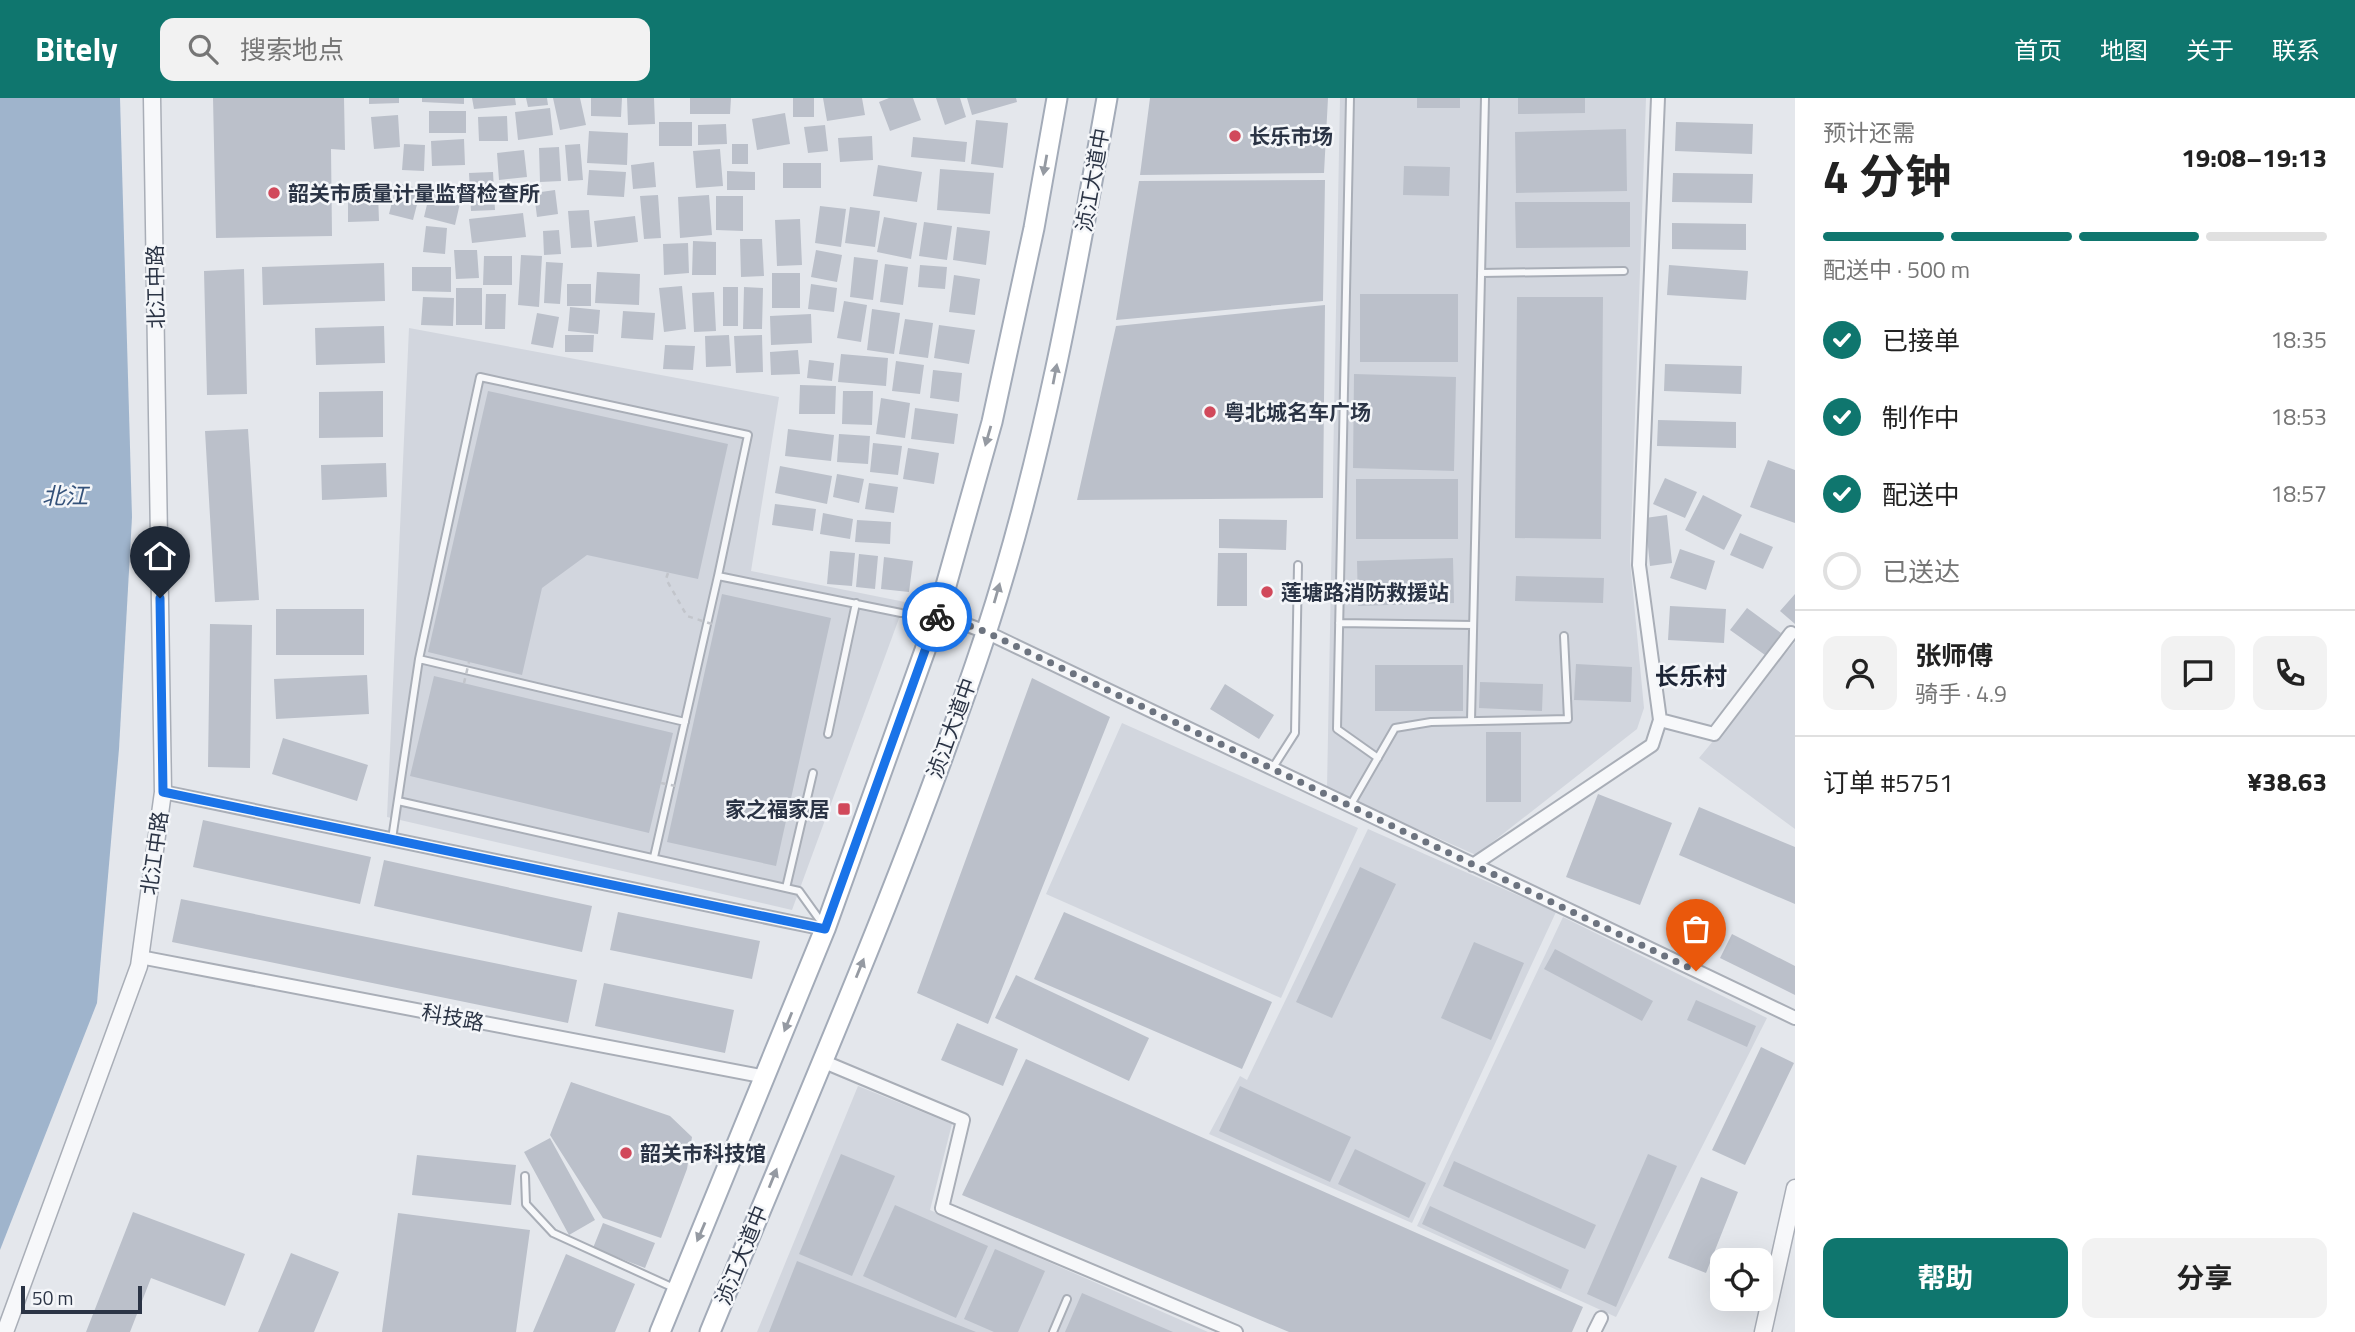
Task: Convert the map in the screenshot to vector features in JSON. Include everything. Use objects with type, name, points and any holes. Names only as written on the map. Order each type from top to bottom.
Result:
[{"type":"main road","points":[[660,1332],[825,929],[938,614],[992,422],[1034,228],[1057,98]]},
{"type":"main road","name":"浈江大道中","points":[[710,1332],[884,910],[986,632],[1043,430],[1107,98]]},
{"type":"street","name":"北江中路","points":[[5,1332],[140,957],[163,792],[152,98]]},
{"type":"street","points":[[1473,865],[1652,745],[1660,720],[1639,565],[1658,98]]},
{"type":"street","points":[[938,614],[986,632],[1795,1018]]},
{"type":"street","points":[[1660,720],[1714,734],[1791,633]]},
{"type":"street","points":[[163,792],[825,929]]},
{"type":"street","name":"科技路","points":[[140,957],[766,1077]]},
{"type":"street","points":[[822,1061],[963,1120],[942,1208],[1236,1332]]},
{"type":"street","points":[[1763,1332],[1795,1188]]},
{"type":"street","points":[[1594,1332],[1601,1318]]},
{"type":"lane","points":[[1350,98],[1337,729],[1378,758]]},
{"type":"lane","points":[[1471,721],[1485,98]]},
{"type":"lane","points":[[1481,273],[1624,271]]},
{"type":"lane","points":[[392,839],[419,659],[480,377],[748,435],[654,857]]},
{"type":"lane","points":[[1272,769],[1295,733],[1298,565]]},
{"type":"lane","points":[[718,576],[907,614],[938,614]]},
{"type":"lane","points":[[828,734],[856,604]]},
{"type":"lane","points":[[1339,623],[1473,625]]},
{"type":"lane","points":[[1350,806],[1395,728],[1431,722],[1567,719],[1564,636]]},
{"type":"lane","points":[[419,659],[685,722]]},
{"type":"lane","points":[[786,888],[813,773]]},
{"type":"lane","points":[[398,801],[799,891],[809,901],[825,929]]},
{"type":"lane","points":[[525,1176],[526,1204],[553,1233],[677,1290]]},
{"type":"lane","points":[[1054,1332],[1068,1300]]},
{"type":"path","points":[[668,573],[666,579],[687,616],[715,625]]},
{"type":"path","points":[[464,683],[469,662]]},
{"type":"path","points":[[661,783],[680,787]]},
{"type":"shaded area","points":[[1340,98],[1646,98],[1630,561],[1644,708],[1637,729],[1476,855],[1327,789]]},
{"type":"shaded area","points":[[409,328],[779,397],[751,571],[905,602],[792,910],[387,817]]},
{"type":"shaded area","points":[[1795,642],[1795,829],[1699,758]]},
{"type":"shaded area","points":[[1122,723],[1358,828],[1281,998],[1046,894]]},
{"type":"shaded area","points":[[1368,829],[1556,912],[1412,1223],[1209,1134],[1240,1076],[1247,1080]]},
{"type":"shaded area","points":[[1563,917],[1767,1018],[1616,1317],[1417,1226]]},
{"type":"shaded area","points":[[858,1086],[952,1124],[930,1210],[1208,1332],[757,1332]]},
{"type":"water","name":"北江","points":[[0,98],[120,98],[132,517],[119,749],[97,1003],[0,1250]]},
{"type":"building","name":"韶关市质量计量监督检查所","points":[[213,98],[344,98],[345,150],[331,149],[332,236],[216,238]]},
{"type":"building","points":[[369,98],[399,98],[399,103],[369,104]]},
{"type":"building","points":[[422,98],[464,98],[464,104],[422,102]]},
{"type":"building","points":[[472,98],[515,98],[516,105],[474,109]]},
{"type":"building","points":[[526,98],[547,98],[548,105],[528,107]]},
{"type":"building","points":[[553,98],[580,98],[586,125],[560,130]]},
{"type":"building","points":[[591,98],[622,98],[621,117],[591,116]]},
{"type":"building","points":[[627,98],[654,98],[655,124],[628,125]]},
{"type":"building","points":[[690,98],[731,98],[730,114],[690,114]]},
{"type":"building","points":[[793,98],[814,98],[814,117],[793,117]]},
{"type":"building","points":[[823,98],[862,98],[865,115],[827,121]]},
{"type":"building","points":[[889,98],[913,98],[921,120],[890,131],[879,102]]},
{"type":"building","points":[[936,98],[960,98],[966,117],[945,125]]},
{"type":"building","points":[[967,98],[1016,98],[1017,102],[972,115]]},
{"type":"building","name":"长乐市场","points":[[1150,98],[1328,98],[1324,173],[1140,175]]},
{"type":"building","points":[[1417,98],[1460,98],[1460,108],[1417,108]]},
{"type":"building","points":[[1518,98],[1585,98],[1585,113],[1518,114]]},
{"type":"building","points":[[550,108],[553,135],[518,140],[515,112]]},
{"type":"building","points":[[429,111],[466,111],[466,133],[429,133]]},
{"type":"building","points":[[785,113],[790,144],[757,150],[752,119]]},
{"type":"building","points":[[398,115],[400,147],[374,149],[371,117]]},
{"type":"building","points":[[507,116],[508,141],[479,141],[478,117]]},
{"type":"building","points":[[976,120],[1008,123],[1003,168],[971,164]]},
{"type":"building","points":[[659,122],[692,122],[692,146],[659,146]]},
{"type":"building","points":[[1676,122],[1753,124],[1752,154],[1675,151]]},
{"type":"building","points":[[726,124],[727,144],[698,145],[698,125]]},
{"type":"building","points":[[825,125],[828,151],[808,153],[804,127]]},
{"type":"building","points":[[1626,129],[1627,191],[1516,193],[1515,132]]},
{"type":"building","points":[[589,131],[628,133],[627,165],[587,163]]},
{"type":"building","points":[[872,136],[873,160],[840,162],[838,138]]},
{"type":"building","points":[[913,137],[967,142],[965,162],[911,157]]},
{"type":"building","points":[[464,139],[465,165],[432,166],[431,141]]},
{"type":"building","points":[[404,144],[425,145],[424,171],[402,170]]},
{"type":"building","points":[[580,144],[583,180],[568,181],[565,145]]},
{"type":"building","points":[[732,144],[748,144],[748,164],[732,164]]},
{"type":"building","points":[[559,147],[561,181],[540,182],[539,148]]},
{"type":"building","points":[[720,149],[723,186],[696,188],[693,151]]},
{"type":"building","points":[[524,150],[527,177],[499,180],[497,153]]},
{"type":"building","points":[[654,162],[656,187],[633,189],[631,165]]},
{"type":"building","points":[[783,163],[821,163],[821,188],[783,188]]},
{"type":"building","points":[[878,165],[922,172],[917,202],[873,196]]},
{"type":"building","points":[[1404,166],[1450,167],[1449,196],[1403,195]]},
{"type":"building","points":[[940,169],[994,173],[990,214],[937,210]]},
{"type":"building","points":[[589,170],[626,172],[624,197],[587,195]]},
{"type":"building","points":[[727,171],[755,172],[755,190],[727,190]]},
{"type":"building","points":[[493,172],[495,210],[471,211],[469,173]]},
{"type":"building","points":[[1673,173],[1753,174],[1752,203],[1672,202]]},
{"type":"building","points":[[1325,180],[1323,301],[1116,320],[1139,181]]},
{"type":"building","points":[[397,183],[421,189],[413,220],[389,214]]},
{"type":"building","points":[[555,190],[558,214],[537,217],[534,193]]},
{"type":"building","points":[[430,192],[461,199],[455,225],[424,217]]},
{"type":"building","points":[[378,193],[379,221],[348,222],[348,194]]},
{"type":"building","points":[[658,195],[661,238],[644,239],[640,196]]},
{"type":"building","points":[[709,195],[712,235],[680,238],[678,197]]},
{"type":"building","points":[[716,196],[743,196],[743,231],[716,230]]},
{"type":"building","points":[[1515,202],[1630,202],[1630,247],[1516,248]]},
{"type":"building","points":[[820,206],[846,209],[841,247],[815,243]]},
{"type":"building","points":[[850,207],[880,211],[875,247],[845,243]]},
{"type":"building","points":[[589,210],[592,247],[571,248],[568,211]]},
{"type":"building","points":[[523,213],[526,237],[472,243],[469,219]]},
{"type":"building","points":[[635,216],[638,242],[597,247],[594,221]]},
{"type":"building","points":[[884,217],[917,223],[911,259],[877,252]]},
{"type":"building","points":[[800,219],[802,265],[777,266],[775,220]]},
{"type":"building","points":[[924,222],[952,226],[947,260],[919,256]]},
{"type":"building","points":[[1672,223],[1746,224],[1746,250],[1672,249]]},
{"type":"building","points":[[426,226],[447,228],[445,254],[423,252]]},
{"type":"building","points":[[957,227],[990,231],[986,265],[953,260]]},
{"type":"building","points":[[559,230],[561,254],[544,255],[543,231]]},
{"type":"building","points":[[740,239],[762,239],[764,276],[741,277]]},
{"type":"building","points":[[693,241],[716,242],[716,275],[692,275]]},
{"type":"building","points":[[688,243],[689,273],[664,275],[663,244]]},
{"type":"building","points":[[454,250],[477,250],[479,278],[456,279]]},
{"type":"building","points":[[816,250],[842,255],[837,282],[811,277]]},
{"type":"building","points":[[521,255],[542,256],[539,307],[518,305]]},
{"type":"building","points":[[484,256],[512,256],[512,285],[483,285]]},
{"type":"building","points":[[854,257],[878,260],[873,300],[850,297]]},
{"type":"building","points":[[546,262],[563,263],[560,304],[544,303]]},
{"type":"building","points":[[384,263],[385,301],[263,305],[262,267]]},
{"type":"building","points":[[885,264],[908,267],[903,305],[880,302]]},
{"type":"building","points":[[920,265],[947,267],[945,289],[918,287]]},
{"type":"building","points":[[1669,265],[1748,271],[1746,300],[1667,295]]},
{"type":"building","points":[[412,267],[451,267],[451,292],[412,291]]},
{"type":"building","points":[[244,269],[247,394],[207,395],[204,271]]},
{"type":"building","points":[[597,272],[640,274],[639,305],[595,303]]},
{"type":"building","points":[[772,273],[800,273],[800,308],[772,308]]},
{"type":"building","points":[[954,275],[980,279],[975,315],[949,312]]},
{"type":"building","points":[[567,284],[591,284],[591,306],[567,306]]},
{"type":"building","points":[[811,284],[837,288],[834,312],[808,309]]},
{"type":"building","points":[[682,286],[686,329],[664,332],[659,288]]},
{"type":"building","points":[[723,287],[738,287],[738,326],[723,326]]},
{"type":"building","points":[[744,287],[763,288],[762,329],[743,329]]},
{"type":"building","points":[[456,288],[482,288],[482,325],[456,325]]},
{"type":"building","points":[[714,292],[716,331],[694,332],[692,293]]},
{"type":"building","points":[[486,294],[506,294],[505,329],[485,329]]},
{"type":"building","points":[[1360,294],[1458,294],[1458,362],[1360,362]]},
{"type":"building","points":[[423,297],[454,298],[453,326],[421,325]]},
{"type":"building","points":[[1517,297],[1603,297],[1601,539],[1515,538]]},
{"type":"building","points":[[844,301],[867,305],[861,342],[837,338]]},
{"type":"building","name":"粤北城名车广场","points":[[1325,305],[1323,498],[1077,500],[1116,326]]},
{"type":"building","points":[[570,307],[600,310],[598,334],[568,331]]},
{"type":"building","points":[[872,309],[900,313],[894,354],[867,350]]},
{"type":"building","points":[[623,311],[655,313],[653,340],[621,338]]},
{"type":"building","points":[[537,313],[559,317],[553,348],[531,344]]},
{"type":"building","points":[[811,314],[812,343],[771,345],[770,316]]},
{"type":"building","points":[[905,319],[933,323],[928,358],[899,354]]},
{"type":"building","points":[[939,325],[975,330],[969,364],[934,358]]},
{"type":"building","points":[[384,326],[385,363],[316,365],[315,328]]},
{"type":"building","points":[[565,335],[594,335],[593,352],[565,352]]},
{"type":"building","points":[[729,335],[731,366],[706,367],[705,336]]},
{"type":"building","points":[[762,335],[763,372],[736,373],[734,336]]},
{"type":"building","points":[[665,345],[695,346],[693,370],[663,369]]},
{"type":"building","points":[[798,350],[800,374],[771,375],[770,352]]},
{"type":"building","points":[[841,354],[888,358],[886,386],[838,382]]},
{"type":"building","points":[[809,360],[834,363],[832,381],[807,378]]},
{"type":"building","points":[[896,361],[924,365],[920,394],[892,391]]},
{"type":"building","points":[[1665,364],[1742,366],[1741,394],[1664,391]]},
{"type":"building","points":[[933,370],[962,373],[959,402],[930,398]]},
{"type":"building","points":[[1354,374],[1456,377],[1454,471],[1353,468]]},
{"type":"building","points":[[800,385],[836,386],[835,414],[799,414]]},
{"type":"building","points":[[383,391],[383,437],[319,438],[319,392]]},
{"type":"building","points":[[488,391],[728,444],[698,579],[587,555],[542,588],[522,675],[428,652]]},
{"type":"building","points":[[843,391],[873,391],[872,425],[842,424]]},
{"type":"building","points":[[881,398],[910,403],[905,438],[876,434]]},
{"type":"building","points":[[915,408],[958,414],[954,444],[911,439]]},
{"type":"building","points":[[1658,420],[1736,422],[1736,448],[1657,446]]},
{"type":"building","points":[[248,429],[259,600],[215,602],[205,431]]},
{"type":"building","points":[[788,429],[834,435],[831,461],[785,456]]},
{"type":"building","points":[[839,434],[870,436],[868,464],[837,462]]},
{"type":"building","points":[[873,443],[902,446],[898,475],[870,472]]},
{"type":"building","points":[[908,448],[939,453],[934,484],[903,479]]},
{"type":"building","points":[[1768,460],[1795,470],[1795,523],[1750,507]]},
{"type":"building","points":[[386,463],[387,497],[322,500],[321,465]]},
{"type":"building","points":[[780,466],[832,476],[827,504],[775,493]]},
{"type":"building","points":[[837,474],[864,479],[859,503],[833,497]]},
{"type":"building","points":[[1665,478],[1697,492],[1685,518],[1653,504]]},
{"type":"building","points":[[1356,479],[1458,479],[1458,539],[1356,539]]},
{"type":"building","points":[[869,483],[898,487],[894,513],[865,509]]},
{"type":"building","points":[[1703,495],[1742,515],[1724,550],[1685,530]]},
{"type":"building","points":[[775,504],[816,509],[813,531],[772,525]]},
{"type":"building","points":[[823,513],[853,519],[850,539],[820,534]]},
{"type":"building","points":[[1667,515],[1672,563],[1650,566],[1645,518]]},
{"type":"building","points":[[1219,519],[1287,520],[1286,550],[1219,548]]},
{"type":"building","points":[[857,520],[891,522],[890,544],[855,542]]},
{"type":"building","points":[[1740,533],[1773,547],[1763,569],[1730,555]]},
{"type":"building","points":[[1680,549],[1715,561],[1706,590],[1670,578]]},
{"type":"building","points":[[830,551],[855,553],[852,586],[827,584]]},
{"type":"building","points":[[1218,553],[1247,553],[1247,606],[1217,606]]},
{"type":"building","points":[[859,554],[878,556],[875,589],[856,587]]},
{"type":"building","points":[[884,557],[913,561],[909,592],[881,589]]},
{"type":"building","points":[[1453,558],[1454,603],[1358,606],[1357,561]]},
{"type":"building","points":[[1516,576],[1604,578],[1603,603],[1515,601]]},
{"type":"building","points":[[722,594],[831,618],[776,866],[667,842]]},
{"type":"building","points":[[1795,594],[1795,624],[1780,611]]},
{"type":"building","points":[[1670,606],[1726,609],[1724,643],[1668,640]]},
{"type":"building","points":[[1747,608],[1781,633],[1765,655],[1730,630]]},
{"type":"building","points":[[276,609],[364,609],[364,655],[276,655]]},
{"type":"building","points":[[210,624],[252,625],[250,768],[208,767]]},
{"type":"building","points":[[1576,664],[1632,667],[1631,702],[1574,700]]},
{"type":"building","points":[[1375,665],[1463,665],[1463,711],[1375,711]]},
{"type":"building","points":[[367,675],[369,714],[276,719],[274,679]]},
{"type":"building","points":[[434,676],[673,733],[649,833],[410,776]]},
{"type":"building","points":[[1032,678],[1110,717],[988,1024],[917,993]]},
{"type":"building","points":[[1480,682],[1543,684],[1542,711],[1479,708]]},
{"type":"building","points":[[1225,684],[1274,715],[1259,739],[1210,709]]},
{"type":"building","points":[[1486,732],[1521,732],[1521,802],[1486,802]]},
{"type":"building","points":[[283,738],[368,765],[357,801],[272,774]]},
{"type":"building","points":[[1598,794],[1672,823],[1640,905],[1566,877]]},
{"type":"building","points":[[1699,807],[1795,847],[1795,904],[1679,855]]},
{"type":"building","points":[[203,820],[371,857],[360,904],[193,867]]},
{"type":"building","points":[[384,860],[592,906],[582,952],[374,906]]},
{"type":"building","points":[[1360,867],[1396,884],[1332,1018],[1296,1002]]},
{"type":"building","points":[[181,899],[577,980],[568,1023],[172,942]]},
{"type":"building","points":[[618,912],[760,941],[752,979],[610,950]]},
{"type":"building","points":[[1064,912],[1272,1002],[1242,1069],[1034,979]]},
{"type":"building","points":[[1732,934],[1795,966],[1795,995],[1720,958]]},
{"type":"building","points":[[1474,942],[1524,963],[1491,1040],[1441,1018]]},
{"type":"building","points":[[1555,949],[1653,1001],[1642,1021],[1544,969]]},
{"type":"building","points":[[1016,975],[1149,1038],[1129,1081],[995,1018]]},
{"type":"building","points":[[604,983],[734,1010],[725,1053],[595,1026]]},
{"type":"building","points":[[1696,1000],[1756,1026],[1747,1047],[1687,1020]]},
{"type":"building","points":[[957,1023],[1018,1049],[1003,1086],[941,1060]]},
{"type":"building","points":[[1761,1047],[1794,1063],[1745,1165],[1712,1150]]},
{"type":"building","points":[[1026,1059],[1583,1307],[1572,1332],[1289,1332],[962,1195]]},
{"type":"building","name":"韶关市科技馆","points":[[571,1082],[670,1116],[692,1137],[687,1169],[661,1238],[603,1218],[550,1135]]},
{"type":"building","points":[[1240,1086],[1351,1137],[1330,1182],[1219,1131]]},
{"type":"building","points":[[550,1138],[595,1220],[569,1235],[524,1152]]},
{"type":"building","points":[[1355,1149],[1426,1183],[1409,1218],[1338,1184]]},
{"type":"building","points":[[841,1154],[895,1176],[852,1276],[799,1254]]},
{"type":"building","points":[[1648,1154],[1677,1166],[1616,1307],[1587,1294]]},
{"type":"building","points":[[417,1155],[516,1165],[511,1205],[412,1195]]},
{"type":"building","points":[[1454,1161],[1596,1225],[1585,1249],[1443,1186]]},
{"type":"building","points":[[1701,1177],[1738,1192],[1716,1248],[1710,1248],[1710,1263],[1706,1273],[1668,1258]]},
{"type":"building","points":[[895,1205],[988,1246],[956,1318],[863,1276]]},
{"type":"building","points":[[1430,1206],[1569,1270],[1561,1289],[1422,1224]]},
{"type":"building","points":[[133,1212],[245,1254],[225,1306],[151,1278],[130,1332],[86,1332]]},
{"type":"building","points":[[398,1213],[530,1230],[516,1332],[382,1332]]},
{"type":"building","points":[[603,1223],[655,1243],[645,1268],[593,1248]]},
{"type":"building","points":[[995,1249],[1045,1271],[1018,1332],[994,1332],[964,1319]]},
{"type":"building","points":[[291,1253],[339,1272],[314,1332],[258,1332]]},
{"type":"building","points":[[566,1254],[635,1284],[615,1332],[533,1332]]},
{"type":"building","points":[[797,1261],[976,1332],[769,1332]]},
{"type":"building","points":[[1082,1293],[1173,1332],[1065,1332]]},
{"type":"way so far","points":[[937,617],[938,614],[986,632],[1696,971]]},
{"type":"place","name":"长乐市场","points":[[1235,136]]},
{"type":"place","name":"韶关市质量计量监督检查所","points":[[274,193]]},
{"type":"place","name":"粤北城名车广场","points":[[1210,412]]},
{"type":"place","name":"莲塘路消防救援站","points":[[1267,592]]},
{"type":"place","name":"家之福家居","points":[[844,809]]},
{"type":"place","name":"韶关市科技馆","points":[[626,1153]]},
{"type":"district","name":"长乐村","points":[[1691,676]]},
{"type":"route","points":[[160,598],[163,792],[825,929],[937,617]]}]
